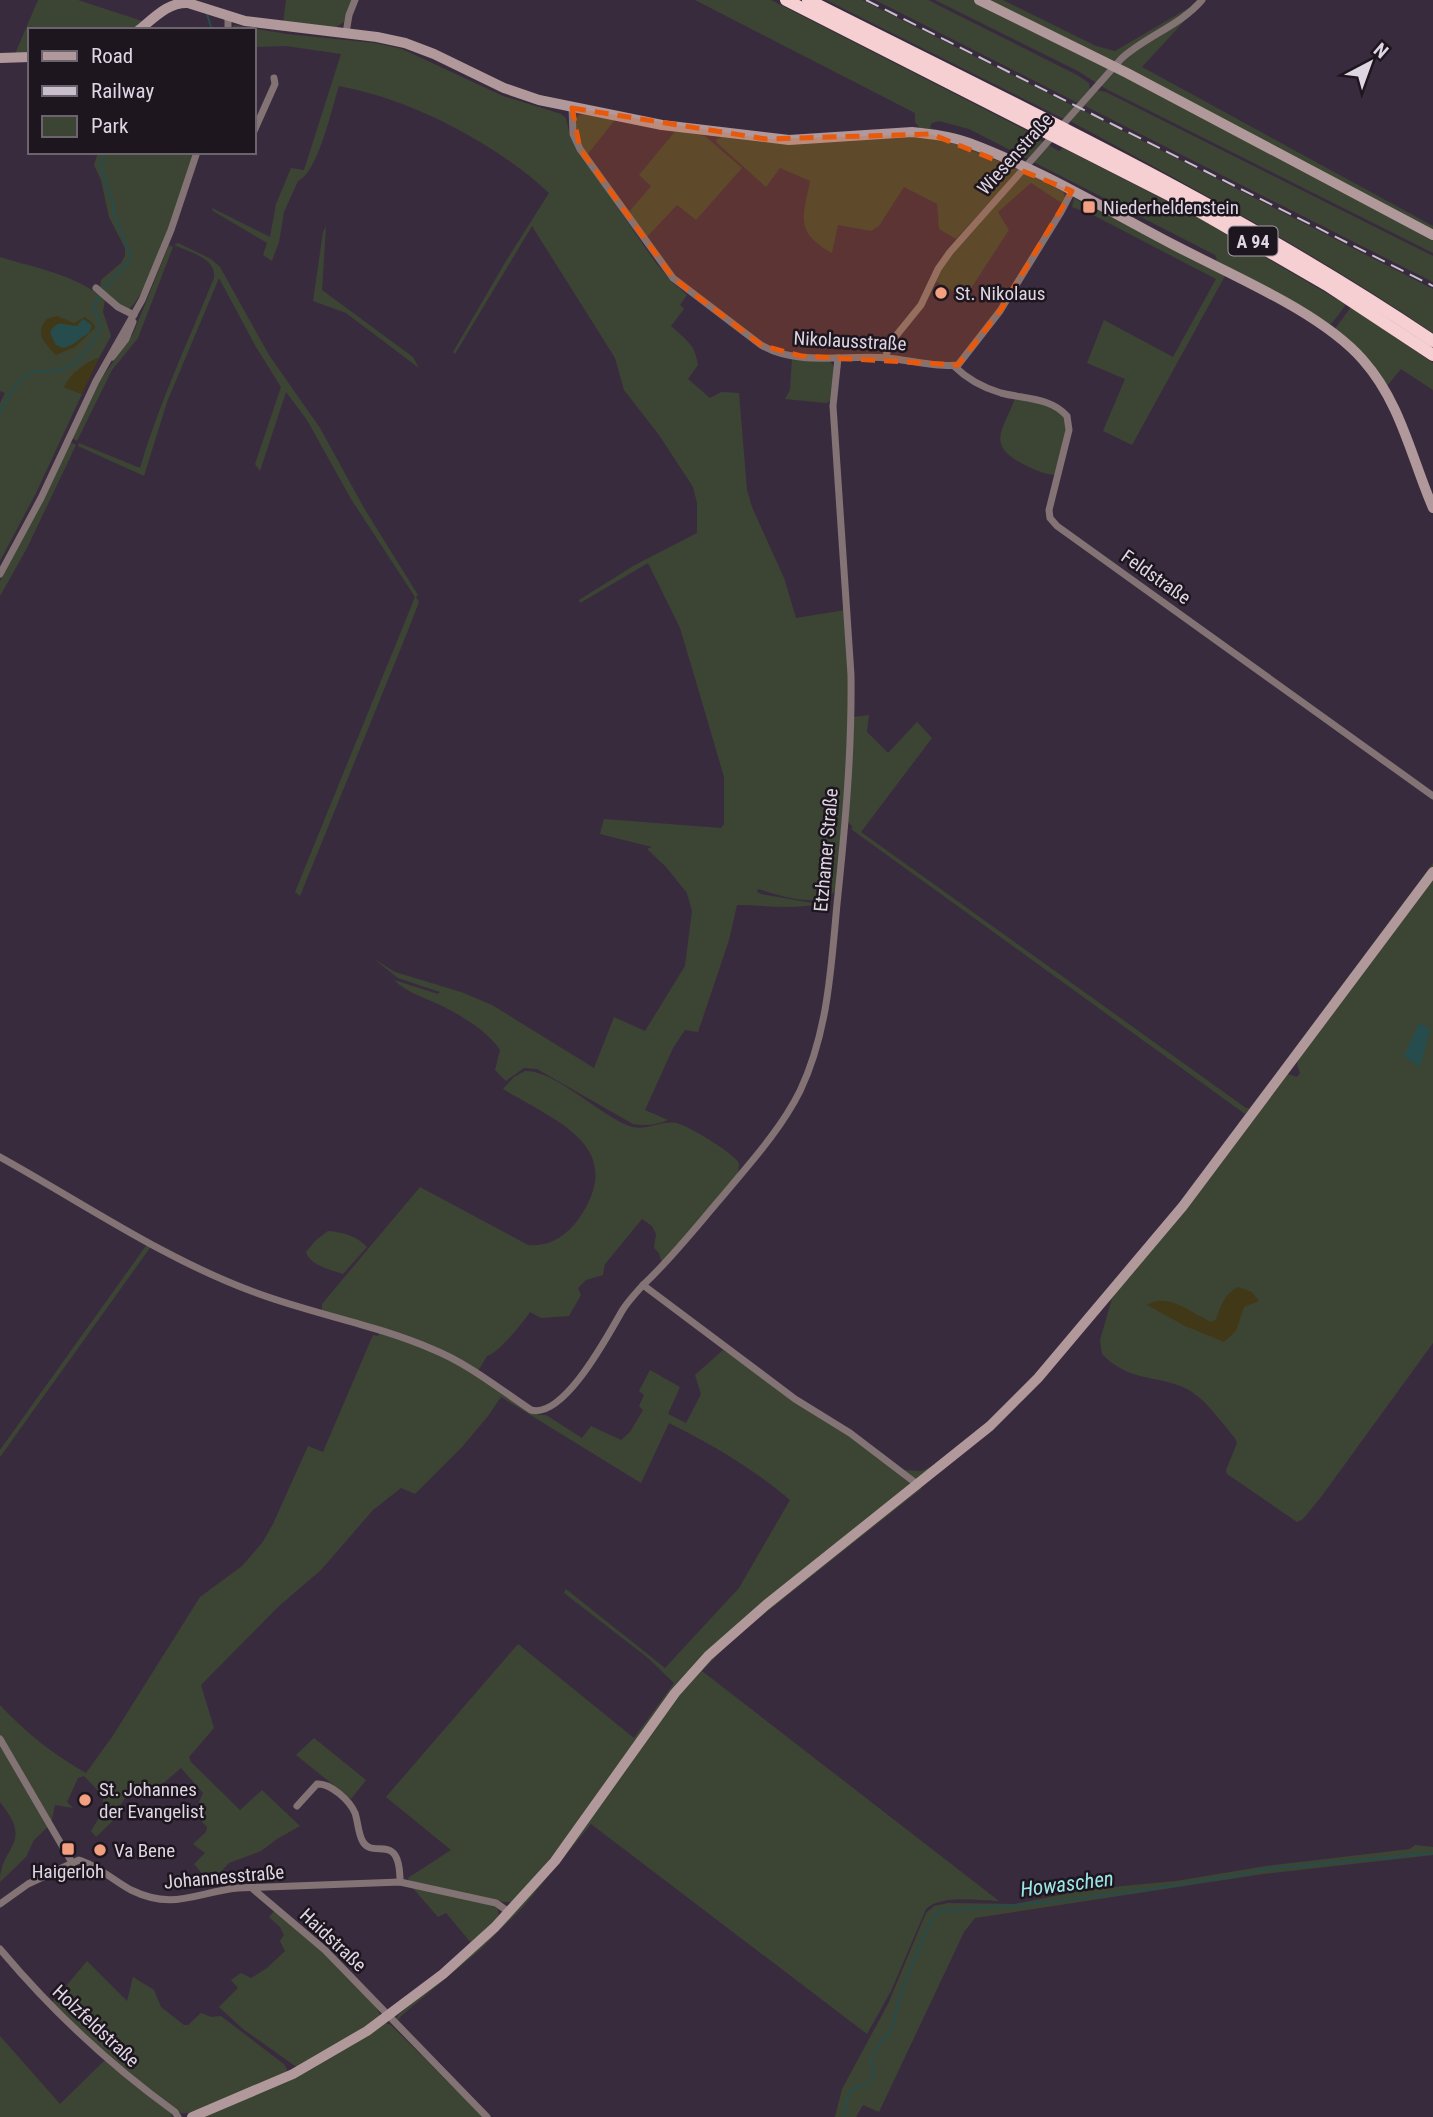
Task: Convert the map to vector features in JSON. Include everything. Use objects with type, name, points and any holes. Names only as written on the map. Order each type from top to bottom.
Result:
[{"type":"highway","name":"A 94","points":[[786,0],[1046,125]]},
{"type":"highway","name":"A 94","points":[[808,0],[1272,240],[1433,341]]},
{"type":"highway","name":"A 94","points":[[1069,137],[1275,254],[1433,355]]},
{"type":"street","points":[[346,33],[355,0]]},
{"type":"street","points":[[979,0],[1127,73],[1433,234]]},
{"type":"street","name":"Wiesenstraße","points":[[885,358],[891,342],[921,305],[944,261],[975,222],[1121,59],[1145,40],[1180,21],[1202,0]]},
{"type":"street","points":[[142,28],[173,5],[194,3],[228,17],[405,43],[521,94],[572,108],[662,125],[766,139],[801,140],[888,133],[931,134],[969,143],[1072,191],[1305,315],[1352,348],[1379,379],[1394,405],[1433,508]]},
{"type":"street","points":[[228,17],[228,28]]},
{"type":"street","points":[[0,58],[28,57]]},
{"type":"street","points":[[256,127],[275,84],[274,78]]},
{"type":"street","name":"Nikolausstraße","points":[[572,108],[573,134],[580,149],[673,278],[766,348],[801,356],[885,358],[954,366]]},
{"type":"street","points":[[0,574],[41,498],[100,373],[126,339],[169,237],[196,154]]},
{"type":"street","points":[[954,366],[961,362],[988,328],[1072,191]]},
{"type":"street","points":[[96,288],[118,307],[134,315]]},
{"type":"street","name":"Etzhamer Straße","points":[[0,1157],[150,1243],[205,1271],[253,1292],[432,1349],[475,1370],[531,1410],[539,1412],[548,1409],[582,1376],[627,1303],[709,1212],[774,1133],[793,1105],[807,1076],[823,1023],[830,981],[844,834],[852,715],[833,406],[838,358]]},
{"type":"street","name":"Feldstraße","points":[[954,366],[967,378],[992,390],[1041,400],[1067,416],[1069,430],[1049,510],[1050,518],[1057,526],[1433,796]]},
{"type":"street","points":[[192,2117],[293,2074],[388,2016],[453,1965],[509,1912],[570,1841],[693,1671],[726,1638],[990,1426],[1019,1399],[1154,1243],[1433,872]]},
{"type":"street","points":[[643,1285],[795,1399],[850,1433],[917,1484]]},
{"type":"street","points":[[0,1739],[71,1861],[28,1884],[0,1904]]},
{"type":"street","points":[[297,1806],[317,1784],[328,1786],[353,1809],[364,1843],[370,1848],[388,1849],[394,1853],[400,1864],[400,1882]]},
{"type":"street","name":"Johannesstraße","points":[[71,1861],[82,1860],[128,1889],[156,1899],[181,1901],[224,1889],[400,1882],[496,1903],[509,1912]]},
{"type":"street","name":"Haidstraße","points":[[253,1889],[325,1950],[487,2117]]},
{"type":"street","name":"Holzfeldstraße","points":[[0,1949],[48,2004],[119,2070],[178,2117]]},
{"type":"highlighted area","points":[[572,108],[766,139],[931,134],[1072,191],[1000,311],[958,365],[801,356],[761,345],[673,278],[580,149]]},
{"type":"green space","points":[[38,0],[78,0],[145,22],[137,28],[28,28],[28,53],[15,54]]},
{"type":"green space","points":[[286,0],[352,0],[344,22],[335,28],[283,23]]},
{"type":"green space","points":[[695,0],[771,0],[1033,134],[1059,151],[1063,148],[1192,214],[1345,306],[1332,323],[1328,324],[1213,262],[1217,259],[1215,255],[969,129],[939,121],[932,123],[930,127],[933,130],[922,131],[915,122],[915,113]]},
{"type":"green space","points":[[826,0],[862,0],[1075,107],[1064,119]]},
{"type":"green space","points":[[875,0],[928,0],[1077,75],[1089,83],[1090,89],[1078,103]]},
{"type":"green space","points":[[935,0],[1003,0],[1096,46],[1115,51],[1197,3],[1200,4],[1142,67],[1433,226],[1433,253],[1106,89],[1078,71]]},
{"type":"green space","points":[[256,29],[375,43],[402,49],[503,96],[561,114],[566,118],[570,136],[584,159],[656,263],[687,295],[680,305],[684,309],[671,326],[689,343],[697,358],[698,365],[688,379],[710,398],[721,392],[739,393],[747,490],[784,578],[796,618],[845,610],[848,744],[836,890],[829,896],[810,900],[758,889],[757,892],[761,894],[818,904],[788,907],[737,905],[729,940],[698,1032],[685,1030],[673,1048],[645,1110],[668,1120],[664,1122],[651,1125],[633,1124],[537,1069],[524,1068],[506,1081],[495,1070],[500,1050],[488,1036],[464,1018],[409,991],[394,980],[438,994],[440,992],[398,978],[374,959],[395,972],[461,992],[492,1005],[594,1068],[614,1017],[645,1031],[685,966],[692,911],[687,893],[647,849],[652,847],[600,834],[604,819],[721,828],[724,824],[724,777],[680,628],[648,563],[580,603],[579,600],[635,565],[697,533],[697,503],[693,487],[659,435],[624,390],[615,358],[532,226],[455,354],[453,352],[549,193],[504,157],[478,141],[423,112],[366,92],[339,86],[318,153],[312,166],[298,181],[284,212],[279,242],[272,261],[263,255],[267,243],[213,211],[212,208],[270,237],[276,204],[291,168],[304,170],[341,54],[286,46],[256,47]]},
{"type":"green space","points":[[1096,90],[1106,92],[1433,256],[1433,282],[1083,105]]},
{"type":"green space","points":[[1080,109],[1433,289],[1433,333],[1300,249],[1070,121]]},
{"type":"green space","points":[[587,114],[615,120],[587,155],[577,139],[574,119]]},
{"type":"green space","points":[[676,130],[705,136],[742,168],[696,220],[677,205],[646,238],[628,213],[651,186],[639,175]]},
{"type":"green space","points":[[914,135],[955,142],[1001,160],[1063,192],[1065,197],[1063,204],[1031,183],[998,212],[1009,230],[963,297],[935,281],[940,269],[996,195],[956,239],[939,229],[937,204],[904,187],[879,226],[871,231],[838,225],[832,253],[806,230],[804,214],[810,181],[780,168],[766,187],[716,140],[721,137]]},
{"type":"green space","points":[[97,154],[193,154],[156,261],[129,309],[100,288],[101,280],[121,263],[125,248],[109,217],[101,180],[94,165]]},
{"type":"green space","points":[[1074,198],[1225,276],[1132,445],[1103,431],[1125,379],[1087,363],[1104,320],[1173,357],[1216,279],[1095,216],[1072,207]]},
{"type":"green space","points":[[326,226],[322,290],[413,357],[419,368],[346,313],[313,301]]},
{"type":"green space","points":[[178,243],[211,259],[220,267],[269,355],[320,428],[364,508],[418,595],[416,597],[419,602],[407,633],[300,896],[295,892],[415,597],[351,499],[307,420],[286,392],[260,471],[255,464],[281,387],[219,278],[167,402],[144,476],[78,446],[79,443],[140,468],[165,396],[214,278],[214,271],[207,261],[174,245]]},
{"type":"green space","points":[[169,245],[173,247],[138,338],[112,370],[77,441],[72,438],[98,383],[133,334]]},
{"type":"green space","points":[[0,257],[56,273],[94,291],[105,300],[103,312],[111,336],[99,358],[87,363],[64,387],[82,394],[36,493],[0,561],[0,403],[5,393],[0,391]]},
{"type":"green space","points":[[1351,307],[1433,363],[1433,390],[1401,369],[1387,386],[1334,330]]},
{"type":"green space","points":[[792,358],[830,361],[835,369],[830,401],[826,403],[785,399],[790,390]]},
{"type":"green space","points":[[1015,398],[1045,403],[1064,415],[1066,431],[1055,475],[1023,464],[1004,449],[1001,435]]},
{"type":"green space","points":[[69,444],[76,445],[27,548],[0,596],[0,581],[49,489]]},
{"type":"green space","points":[[869,715],[867,732],[888,753],[917,722],[932,738],[861,832],[1246,1108],[1250,1108],[1245,1114],[851,829],[853,827],[848,822],[854,717]]},
{"type":"green space","points":[[1433,863],[1433,867],[1273,1077]]},
{"type":"green space","points":[[1433,877],[1433,1343],[1321,1497],[1303,1519],[1297,1522],[1227,1474],[1226,1470],[1237,1443],[1205,1403],[1183,1387],[1121,1369],[1102,1354],[1100,1340],[1113,1295],[1191,1202],[1284,1076],[1288,1074],[1297,1077],[1300,1073],[1298,1059]]},
{"type":"green space","points":[[525,1071],[549,1077],[629,1126],[641,1128],[676,1123],[690,1129],[735,1158],[739,1163],[738,1175],[662,1263],[654,1248],[656,1234],[652,1226],[642,1219],[605,1264],[603,1275],[586,1280],[578,1288],[581,1295],[569,1316],[541,1318],[530,1312],[503,1344],[487,1356],[478,1371],[457,1359],[322,1311],[322,1304],[420,1187],[528,1245],[550,1242],[573,1226],[592,1195],[596,1173],[591,1155],[580,1140],[564,1126],[503,1089],[514,1077]]},
{"type":"green space","points":[[328,1231],[349,1235],[367,1247],[343,1274],[316,1264],[306,1252]]},
{"type":"green space","points":[[148,1243],[152,1245],[0,1457],[0,1450]]},
{"type":"green space","points":[[380,1333],[445,1356],[475,1373],[527,1410],[546,1415],[582,1438],[591,1426],[621,1440],[630,1432],[643,1410],[639,1406],[644,1395],[639,1391],[650,1370],[680,1387],[668,1414],[686,1423],[701,1394],[695,1375],[723,1350],[807,1408],[851,1434],[899,1473],[902,1470],[922,1471],[938,1463],[939,1470],[924,1482],[921,1489],[733,1639],[702,1671],[999,1901],[941,1901],[926,1909],[891,1991],[867,2034],[591,1824],[523,1907],[481,1949],[396,2022],[398,2015],[461,1963],[510,1916],[551,1870],[588,1821],[582,1818],[523,1893],[511,1902],[504,1902],[409,1881],[408,1878],[451,1850],[386,1797],[518,1644],[634,1738],[674,1683],[648,1658],[564,1593],[566,1589],[665,1668],[739,1588],[790,1500],[732,1458],[669,1423],[641,1483],[501,1397],[462,1447],[415,1494],[401,1488],[373,1510],[321,1570],[279,1606],[201,1685],[214,1728],[189,1757],[191,1762],[240,1810],[262,1790],[300,1826],[261,1851],[229,1863],[210,1883],[194,1864],[205,1853],[193,1844],[206,1832],[207,1827],[194,1813],[203,1793],[181,1768],[144,1800],[129,1791],[120,1806],[121,1813],[96,1837],[91,1831],[103,1811],[103,1796],[84,1776],[78,1778],[67,1802],[73,1808],[55,1805],[51,1824],[34,1840],[26,1857],[0,1882],[1,1870],[13,1844],[15,1827],[0,1802],[0,1705],[40,1742],[86,1773],[112,1737],[200,1597],[242,1566],[262,1543],[308,1446],[323,1452],[373,1335],[378,1336]]},
{"type":"green space","points":[[314,1738],[366,1780],[351,1799],[296,1755]]},
{"type":"green space","points":[[1415,1845],[1433,1847],[1433,1855],[1263,1874],[975,1918],[964,1932],[879,2112],[863,2105],[856,2117],[835,2117],[842,2089],[888,2004],[926,1913],[934,1906],[948,1903],[1015,1904],[1091,1889],[1176,1881],[1266,1866],[1410,1849]]},
{"type":"green space","points":[[411,1886],[494,1905],[499,1917],[472,1944],[446,1913],[438,1917]]},
{"type":"green space","points":[[275,1910],[314,1943],[376,2007],[380,2015],[378,2019],[299,2066],[295,2066],[243,2029],[219,2007],[238,1988],[231,1980],[241,1973],[251,1978],[267,1968],[285,1951],[280,1941],[284,1935],[269,1917]]},
{"type":"green space","points":[[87,1961],[127,2001],[133,1977],[154,1990],[161,2007],[184,2025],[188,2025],[201,2013],[211,2017],[221,2016],[285,2065],[285,2074],[216,2104],[181,2113],[124,2073],[51,2004]]},
{"type":"green space","points":[[386,2023],[483,2117],[204,2117],[297,2074]]},
{"type":"green space","points":[[0,2036],[60,2104],[105,2060],[171,2111],[172,2117],[0,2117]]},
{"type":"sand","points":[[57,316],[74,323],[85,317],[95,328],[75,347],[56,355],[42,338],[41,329],[47,319]]},
{"type":"sand","points":[[99,358],[82,394],[64,387],[78,369]]},
{"type":"sand","points":[[1238,1287],[1252,1292],[1259,1301],[1244,1307],[1236,1331],[1224,1342],[1185,1326],[1147,1305],[1171,1302],[1211,1322],[1216,1319],[1227,1296]]},
{"type":"shaded area","points":[[83,319],[92,325],[89,333],[67,347],[56,345],[50,333],[55,326],[77,326]]},
{"type":"shaded area","points":[[1419,1023],[1430,1029],[1420,1067],[1404,1056]]},
{"type":"waterway","points":[[207,14],[211,28]]},
{"type":"waterway","points":[[103,154],[102,170],[113,211],[130,255],[128,262],[103,290]]},
{"type":"waterway","points":[[0,413],[13,389],[28,374],[63,369],[77,360],[88,348],[101,328],[94,307],[99,295]]},
{"type":"waterway","name":"Howaschen","points":[[844,2117],[851,2091],[866,2085],[874,2075],[871,2058],[891,2031],[913,1963],[931,1921],[939,1911],[1052,1902],[1172,1886],[1277,1868],[1433,1853]]},
{"type":"railway","points":[[866,0],[1433,286]]},
{"type":"place","name":"Niederheldenstein","points":[[1089,207]]},
{"type":"place","name":"St. Nikolaus","points":[[941,293]]},
{"type":"place","name":"St. Johannes der Evangelist","points":[[85,1800]]},
{"type":"place","name":"Haigerloh","points":[[68,1849]]},
{"type":"place","name":"Va Bene","points":[[100,1850]]}]
